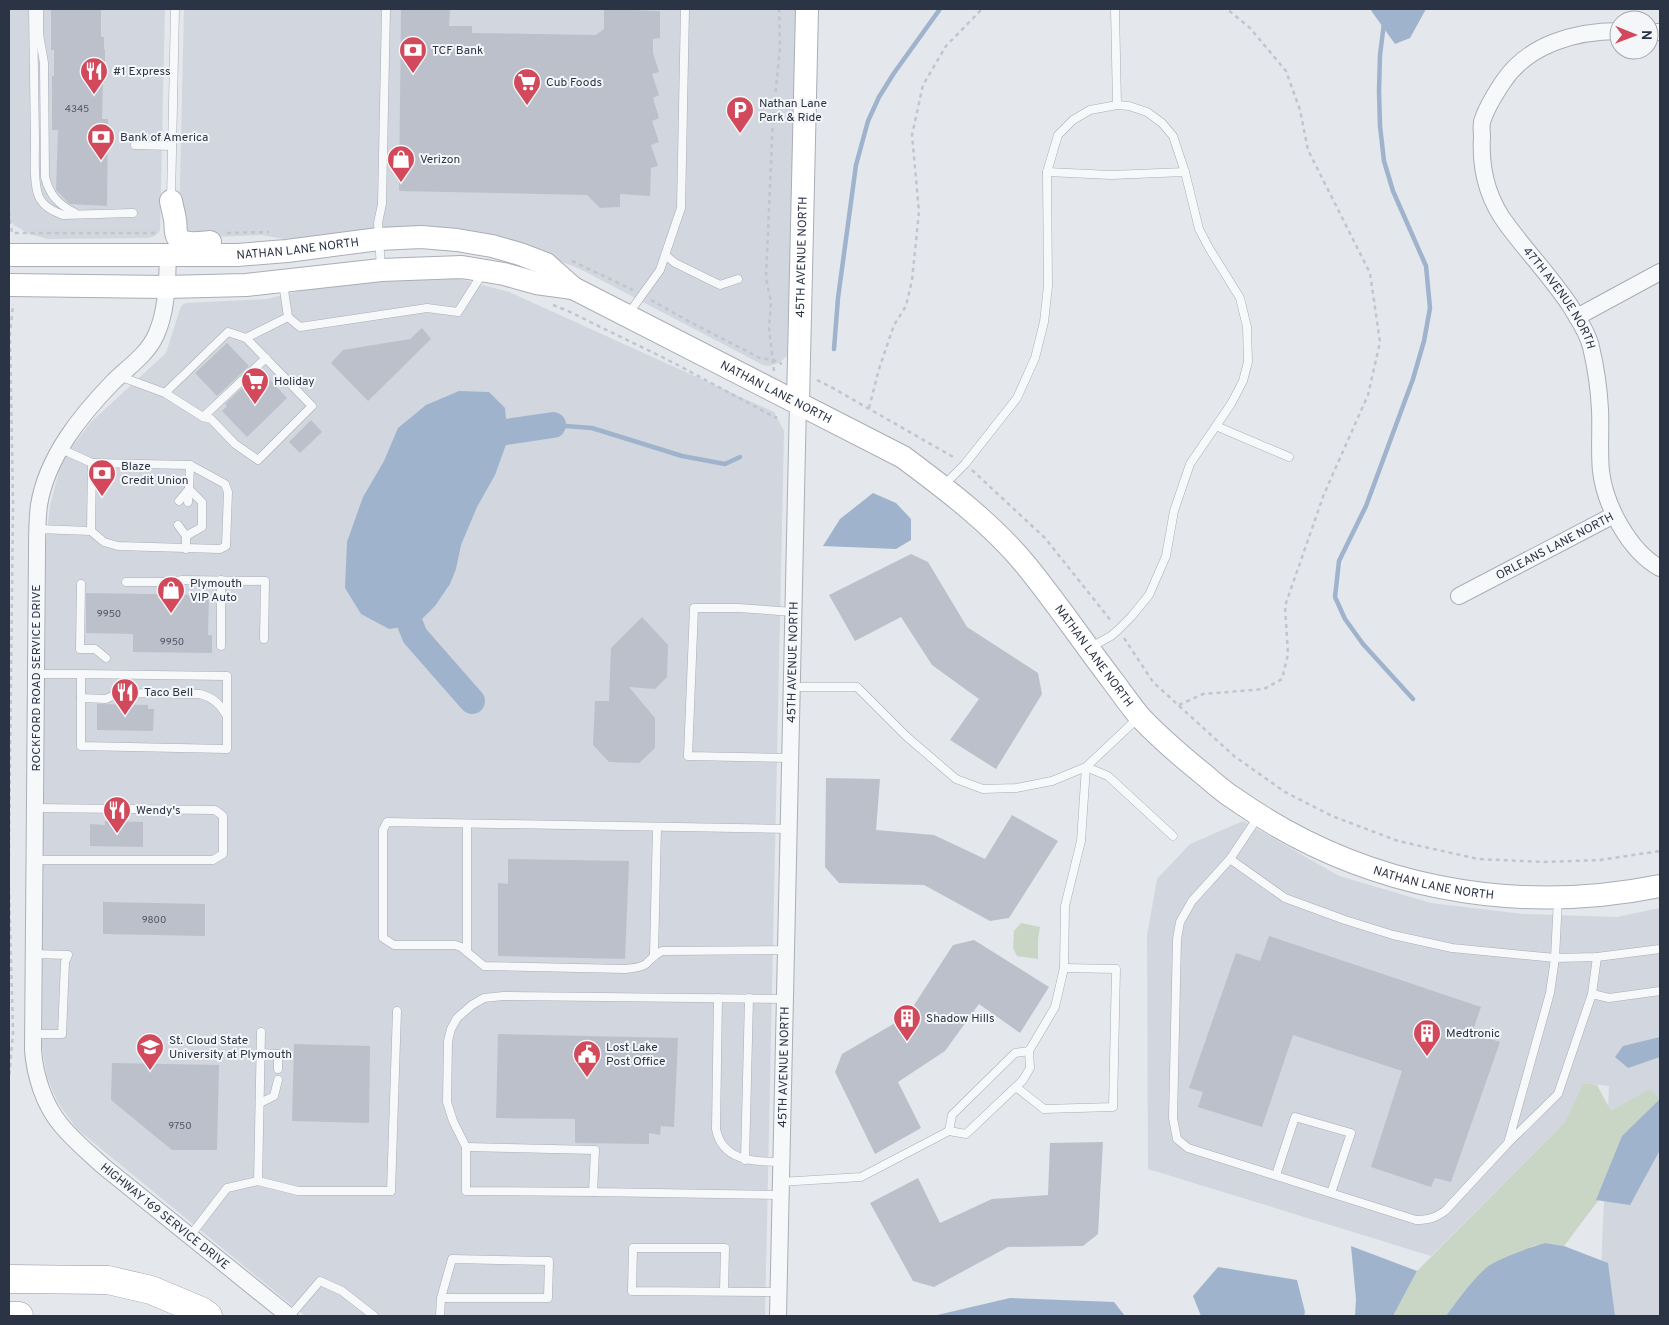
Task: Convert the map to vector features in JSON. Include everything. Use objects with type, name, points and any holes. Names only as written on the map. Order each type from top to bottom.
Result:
[{"type":"highway","points":[[9,1279],[108,1280],[150,1290],[201,1311],[208,1316]]},
{"type":"highway","points":[[9,1316],[19,1316]]},
{"type":"street","name":"45TH AVENUE NORTH","points":[[778,1316],[807,9]]},
{"type":"street","name":"47TH AVENUE NORTH","points":[[1609,31],[1574,35],[1549,44],[1527,57],[1508,74],[1494,95],[1482,123],[1481,149],[1484,177],[1494,202],[1506,224],[1554,282],[1577,317],[1590,342],[1597,374],[1600,410],[1601,471],[1614,515]]},
{"type":"street","points":[[140,256],[153,248],[163,233],[164,220],[170,201]]},
{"type":"street","points":[[170,201],[176,220],[176,234],[183,242],[274,242]]},
{"type":"street","name":"NATHAN LANE NORTH","points":[[9,255],[237,255],[274,242],[421,238],[457,240],[492,246],[546,264],[573,288],[903,457],[942,486],[987,525],[1024,563],[1140,716],[1188,762],[1233,798],[1259,815],[1341,858],[1399,878],[1454,891],[1512,897],[1558,898],[1632,891],[1660,886]]},
{"type":"street","name":"ROCKFORD ROAD SERVICE DRIVE","points":[[49,1108],[34,1064],[33,1034],[37,529],[39,504],[52,465],[76,424],[97,398],[148,350],[156,336],[162,320],[168,256]]},
{"type":"street","name":"NATHAN LANE NORTH","points":[[11,292],[246,285],[381,270],[462,267],[504,274],[536,283],[573,288]]},
{"type":"street","points":[[1577,317],[1660,272]]},
{"type":"street","name":"ORLEANS LANE NORTH","points":[[1459,596],[1614,515],[1631,542],[1652,563],[1660,568]]},
{"type":"street","name":"HIGHWAY 169 SERVICE DRIVE","points":[[49,1108],[60,1125],[103,1166],[289,1316]]},
{"type":"lane","points":[[33,9],[35,162],[37,190],[40,198],[54,212],[63,215],[133,213]]},
{"type":"lane","points":[[39,9],[39,34],[44,63],[45,177],[48,189],[56,199],[64,207],[76,214]]},
{"type":"lane","points":[[170,201],[175,9]]},
{"type":"lane","points":[[381,270],[378,223],[382,204],[386,9]]},
{"type":"lane","points":[[628,315],[660,270],[681,208],[685,9]]},
{"type":"lane","points":[[1115,9],[1117,105]]},
{"type":"lane","points":[[942,486],[965,464],[1017,398],[1034,358],[1044,322],[1048,286],[1047,172],[1058,135],[1072,120],[1090,110],[1117,105],[1129,106],[1147,112],[1162,123],[1173,136],[1199,229],[1240,298],[1247,327],[1248,362],[1243,380],[1231,404],[1190,464],[1174,511],[1166,556],[1149,595],[1118,630],[1088,649]]},
{"type":"lane","points":[[135,145],[172,146]]},
{"type":"lane","points":[[1047,172],[1111,175],[1184,172]]},
{"type":"lane","points":[[665,256],[675,263],[720,285],[738,279]]},
{"type":"lane","points":[[283,282],[288,317],[300,327],[427,308],[458,312],[484,270]]},
{"type":"lane","points":[[246,338],[288,317]]},
{"type":"lane","points":[[120,376],[165,393],[203,417],[211,419],[235,444],[258,460],[312,406],[246,338],[228,332],[165,393]]},
{"type":"lane","points":[[203,417],[266,358]]},
{"type":"lane","points":[[1216,426],[1289,457]]},
{"type":"lane","points":[[37,529],[91,531],[104,542],[118,546],[220,549],[226,546],[228,492],[225,484],[190,465],[92,463],[61,449]]},
{"type":"lane","points":[[91,531],[92,463]]},
{"type":"lane","points":[[188,502],[190,465]]},
{"type":"lane","points":[[179,501],[188,489]]},
{"type":"lane","points":[[186,536],[202,527],[202,502],[188,489]]},
{"type":"lane","points":[[178,525],[186,536]]},
{"type":"lane","points":[[186,549],[187,525]]},
{"type":"lane","points":[[126,582],[174,582],[182,580],[265,581],[264,640]]},
{"type":"lane","points":[[221,580],[221,646]]},
{"type":"lane","points":[[81,584],[80,649],[95,649],[106,658]]},
{"type":"lane","points":[[789,758],[688,756],[694,608],[738,608],[794,612]]},
{"type":"lane","points":[[36,674],[81,674],[227,676],[227,749],[81,746],[81,674]]},
{"type":"lane","points":[[791,687],[857,687],[906,736],[956,778],[983,789],[1016,788],[1052,781],[1086,767],[1140,716]]},
{"type":"lane","points":[[81,698],[106,699],[118,693],[200,694],[209,696],[217,702],[227,716]]},
{"type":"lane","points":[[1086,767],[1108,776],[1173,836]]},
{"type":"lane","points":[[785,999],[503,996],[484,998],[472,1005],[457,1018],[451,1029],[448,1042],[447,1102],[453,1122],[466,1147],[466,1191],[594,1192],[780,1188],[861,1177],[949,1131],[966,1134],[1023,1080],[1030,1068],[1029,1051],[1055,1008],[1064,968],[1065,906],[1081,841],[1086,767]]},
{"type":"lane","points":[[35,808],[214,810],[223,816],[223,854],[213,860],[35,860]]},
{"type":"lane","points":[[1259,815],[1230,859],[1192,902],[1180,922],[1176,939],[1173,1118],[1177,1139],[1188,1148],[1416,1220],[1427,1220],[1438,1216],[1558,1094],[1592,994],[1597,957]]},
{"type":"lane","points":[[786,950],[662,951],[654,954],[641,966],[625,969],[484,966],[455,945],[394,945],[383,938],[383,830],[387,822],[788,829]]},
{"type":"lane","points":[[467,824],[467,952]]},
{"type":"lane","points":[[654,954],[657,827]]},
{"type":"lane","points":[[1230,859],[1285,898],[1393,935],[1452,948],[1555,958],[1597,957],[1660,949]]},
{"type":"lane","points":[[1508,1143],[1550,993],[1555,958],[1558,898]]},
{"type":"lane","points":[[33,1034],[62,1034],[65,962],[68,955],[34,954]]},
{"type":"lane","points":[[1016,1087],[1044,1109],[1113,1107],[1116,969],[1064,968]]},
{"type":"lane","points":[[1592,994],[1609,998],[1660,991]]},
{"type":"lane","points":[[718,998],[716,1129],[718,1138],[732,1154],[745,1160],[781,1162]]},
{"type":"lane","points":[[745,1160],[749,998]]},
{"type":"lane","points":[[190,1236],[226,1188],[258,1181],[298,1190],[391,1191],[397,1011]]},
{"type":"lane","points":[[258,1181],[261,1032]]},
{"type":"lane","points":[[949,1131],[952,1116],[1015,1053],[1029,1051]]},
{"type":"lane","points":[[260,1053],[278,1054],[278,1069]]},
{"type":"lane","points":[[260,1103],[274,1096],[278,1080]]},
{"type":"lane","points":[[1276,1175],[1295,1117],[1351,1133],[1331,1193]]},
{"type":"lane","points":[[466,1147],[595,1150],[594,1192]]},
{"type":"lane","points":[[724,1291],[724,1248],[633,1248],[632,1291],[778,1292]]},
{"type":"lane","points":[[440,1316],[441,1298],[452,1259],[549,1261],[548,1298],[441,1298]]},
{"type":"lane","points":[[289,1316],[320,1280],[342,1291],[374,1316]]},
{"type":"path","points":[[869,408],[879,369],[894,325],[906,306],[912,280],[919,212],[912,135],[923,85],[946,46],[982,9]]},
{"type":"path","points":[[1179,705],[1203,694],[1264,689],[1282,679],[1288,654],[1285,606],[1324,494],[1368,395],[1380,342],[1370,273],[1308,150],[1300,110],[1286,71],[1250,28],[1227,9]]},
{"type":"path","points":[[9,212],[12,233],[163,233]]},
{"type":"path","points":[[223,233],[274,242]]},
{"type":"path","points":[[564,258],[642,295],[760,358],[773,360],[832,387],[965,464],[1045,538],[1087,588],[1153,682],[1234,756],[1285,792],[1332,816],[1398,841],[1478,859],[1544,862],[1600,860],[1660,851]]},
{"type":"path","points":[[9,856],[13,504],[11,292]]},
{"type":"path","points":[[9,887],[14,1032],[9,1079]]},
{"type":"shaded area","points":[[9,9],[165,9],[160,230],[155,236],[148,238],[48,239],[29,234],[14,225],[9,217]]},
{"type":"shaded area","points":[[184,9],[797,9],[787,356],[779,363],[769,366],[763,365],[580,269],[517,244],[297,241],[261,235],[186,238],[179,226]]},
{"type":"shaded area","points":[[453,277],[509,292],[774,412],[784,431],[765,1316],[305,1316],[77,1129],[58,1103],[47,1077],[42,1047],[46,541],[50,506],[59,471],[67,454],[91,422],[166,353],[180,309],[186,303],[267,299],[303,290],[383,281]]},
{"type":"shaded area","points":[[1243,821],[1339,876],[1431,903],[1523,914],[1617,917],[1660,908],[1660,1316],[1599,1316],[1609,1086],[1583,1083],[1565,1122],[1431,1256],[1148,1169],[1147,936],[1157,879],[1190,844]]},
{"type":"green space","points":[[1021,923],[1040,927],[1038,959],[1017,956],[1013,948],[1014,931]]},
{"type":"green space","points":[[1583,1083],[1597,1085],[1611,1111],[1650,1089],[1660,1099],[1622,1136],[1598,1201],[1564,1246],[1545,1243],[1533,1246],[1446,1316],[1393,1316],[1417,1271],[1565,1122]]},
{"type":"water","points":[[1370,9],[1426,9],[1410,38],[1395,44]]},
{"type":"water","points":[[459,391],[489,392],[505,408],[508,439],[495,475],[477,507],[461,545],[456,569],[450,584],[435,606],[416,625],[389,629],[361,614],[345,588],[347,542],[363,497],[384,461],[398,428],[426,405]]},
{"type":"water","points":[[873,493],[896,503],[911,519],[911,540],[896,549],[823,546],[840,519]]},
{"type":"water","points":[[1660,1037],[1660,1057],[1628,1068],[1615,1057],[1623,1046]]},
{"type":"water","points":[[1660,1099],[1660,1150],[1630,1205],[1596,1200],[1622,1136]]},
{"type":"water","points":[[1545,1243],[1564,1246],[1608,1263],[1615,1316],[1446,1316],[1470,1284],[1487,1267]]},
{"type":"water","points":[[1351,1246],[1417,1271],[1393,1316],[1355,1316],[1356,1299]]},
{"type":"water","points":[[1218,1267],[1297,1280],[1305,1312],[1304,1316],[1201,1316],[1193,1296]]},
{"type":"water","points":[[1010,1298],[1114,1302],[1125,1316],[933,1316]]},
{"type":"building","points":[[51,9],[101,9],[101,37],[104,37],[105,49],[102,119],[108,119],[107,206],[70,204],[56,190],[58,130],[52,130],[54,50],[51,50]]},
{"type":"building","name":"Cub Foods","points":[[401,9],[450,9],[449,26],[472,26],[472,33],[596,35],[604,29],[604,9],[660,11],[660,38],[653,39],[653,53],[659,72],[652,74],[659,95],[653,98],[659,118],[652,121],[659,142],[651,145],[658,166],[651,168],[650,196],[620,194],[620,207],[600,208],[587,195],[399,191]]},
{"type":"building","points":[[422,328],[431,339],[368,401],[331,363],[343,350],[410,339]]},
{"type":"building","name":"Holiday","points":[[227,343],[249,366],[217,396],[195,373]]},
{"type":"building","name":"Holiday","points":[[263,372],[287,398],[247,437],[222,411],[227,406],[225,404],[257,374],[259,376]]},
{"type":"building","points":[[311,420],[322,432],[300,453],[289,442]]},
{"type":"building","points":[[911,554],[928,562],[967,627],[1038,673],[1042,694],[996,769],[950,740],[979,699],[932,665],[901,617],[855,641],[829,595]]},
{"type":"building","points":[[86,593],[209,595],[208,635],[212,635],[212,653],[133,652],[133,634],[86,633]]},
{"type":"building","points":[[642,617],[668,645],[667,677],[655,689],[629,687],[655,718],[655,748],[639,763],[609,762],[593,745],[595,701],[609,701],[611,648]]},
{"type":"building","name":"Taco Bell","points":[[97,704],[148,705],[148,709],[154,709],[153,731],[97,730]]},
{"type":"building","points":[[826,778],[880,779],[876,830],[934,835],[985,859],[1012,815],[1058,841],[1009,918],[990,921],[924,885],[839,883],[825,867]]},
{"type":"building","name":"Wendy's","points":[[105,821],[143,822],[143,847],[90,846],[90,824],[105,825]]},
{"type":"building","points":[[508,859],[629,861],[625,959],[498,956],[498,883],[508,884]]},
{"type":"building","points":[[103,902],[205,904],[205,936],[103,934]]},
{"type":"building","name":"Medtronic","points":[[1269,936],[1481,1007],[1472,1033],[1500,1042],[1451,1182],[1435,1178],[1431,1187],[1371,1167],[1402,1071],[1293,1035],[1262,1127],[1198,1107],[1203,1092],[1189,1088],[1236,953],[1260,961]]},
{"type":"building","name":"Shadow Hills","points":[[974,940],[1049,987],[1020,1033],[979,1004],[945,1051],[898,1082],[921,1128],[875,1154],[835,1072],[842,1054],[907,1016],[953,945]]},
{"type":"building","name":"Lost Lake Post Office","points":[[498,1034],[678,1038],[674,1127],[661,1126],[660,1135],[649,1133],[649,1144],[575,1143],[575,1119],[496,1118]]},
{"type":"building","points":[[294,1044],[370,1046],[369,1123],[292,1121]]},
{"type":"building","points":[[112,1063],[219,1065],[217,1150],[172,1150],[111,1100]]},
{"type":"building","points":[[1103,1142],[1098,1234],[1083,1246],[1008,1247],[934,1287],[913,1281],[870,1203],[918,1178],[940,1223],[992,1199],[1048,1195],[1050,1143]]},
{"type":"waterway","points":[[834,349],[838,298],[856,165],[868,121],[879,97],[894,73],[940,9]]},
{"type":"waterway","points":[[1384,23],[1380,55],[1379,91],[1384,161],[1393,191],[1426,266],[1430,308],[1424,341],[1413,379],[1366,506],[1339,561],[1335,597],[1345,619],[1363,644],[1413,699]]},
{"type":"waterway","points":[[553,425],[592,428],[682,456],[725,464],[740,457]]},
{"type":"waterway","points":[[472,437],[553,425]]},
{"type":"waterway","points":[[397,592],[415,636],[472,701]]},
{"type":"place","name":"TCF Bank","points":[[413,74]]},
{"type":"place","name":"#1 Express","points":[[94,95]]},
{"type":"place","name":"Cub Foods","points":[[527,106]]},
{"type":"place","name":"Nathan Lane Park & Ride","points":[[740,134]]},
{"type":"place","name":"Bank of America","points":[[101,161]]},
{"type":"place","name":"Verizon","points":[[401,183]]},
{"type":"place","name":"Holiday","points":[[255,405]]},
{"type":"place","name":"Blaze Credit Union","points":[[102,497]]},
{"type":"place","name":"Plymouth VIP Auto","points":[[171,614]]},
{"type":"place","name":"Taco Bell","points":[[125,716]]},
{"type":"place","name":"Wendy's","points":[[117,834]]},
{"type":"place","name":"Shadow Hills","points":[[907,1042]]},
{"type":"place","name":"Medtronic","points":[[1427,1057]]},
{"type":"place","name":"St. Cloud State University at Plymouth","points":[[150,1071]]},
{"type":"place","name":"Lost Lake Post Office","points":[[587,1078]]}]
